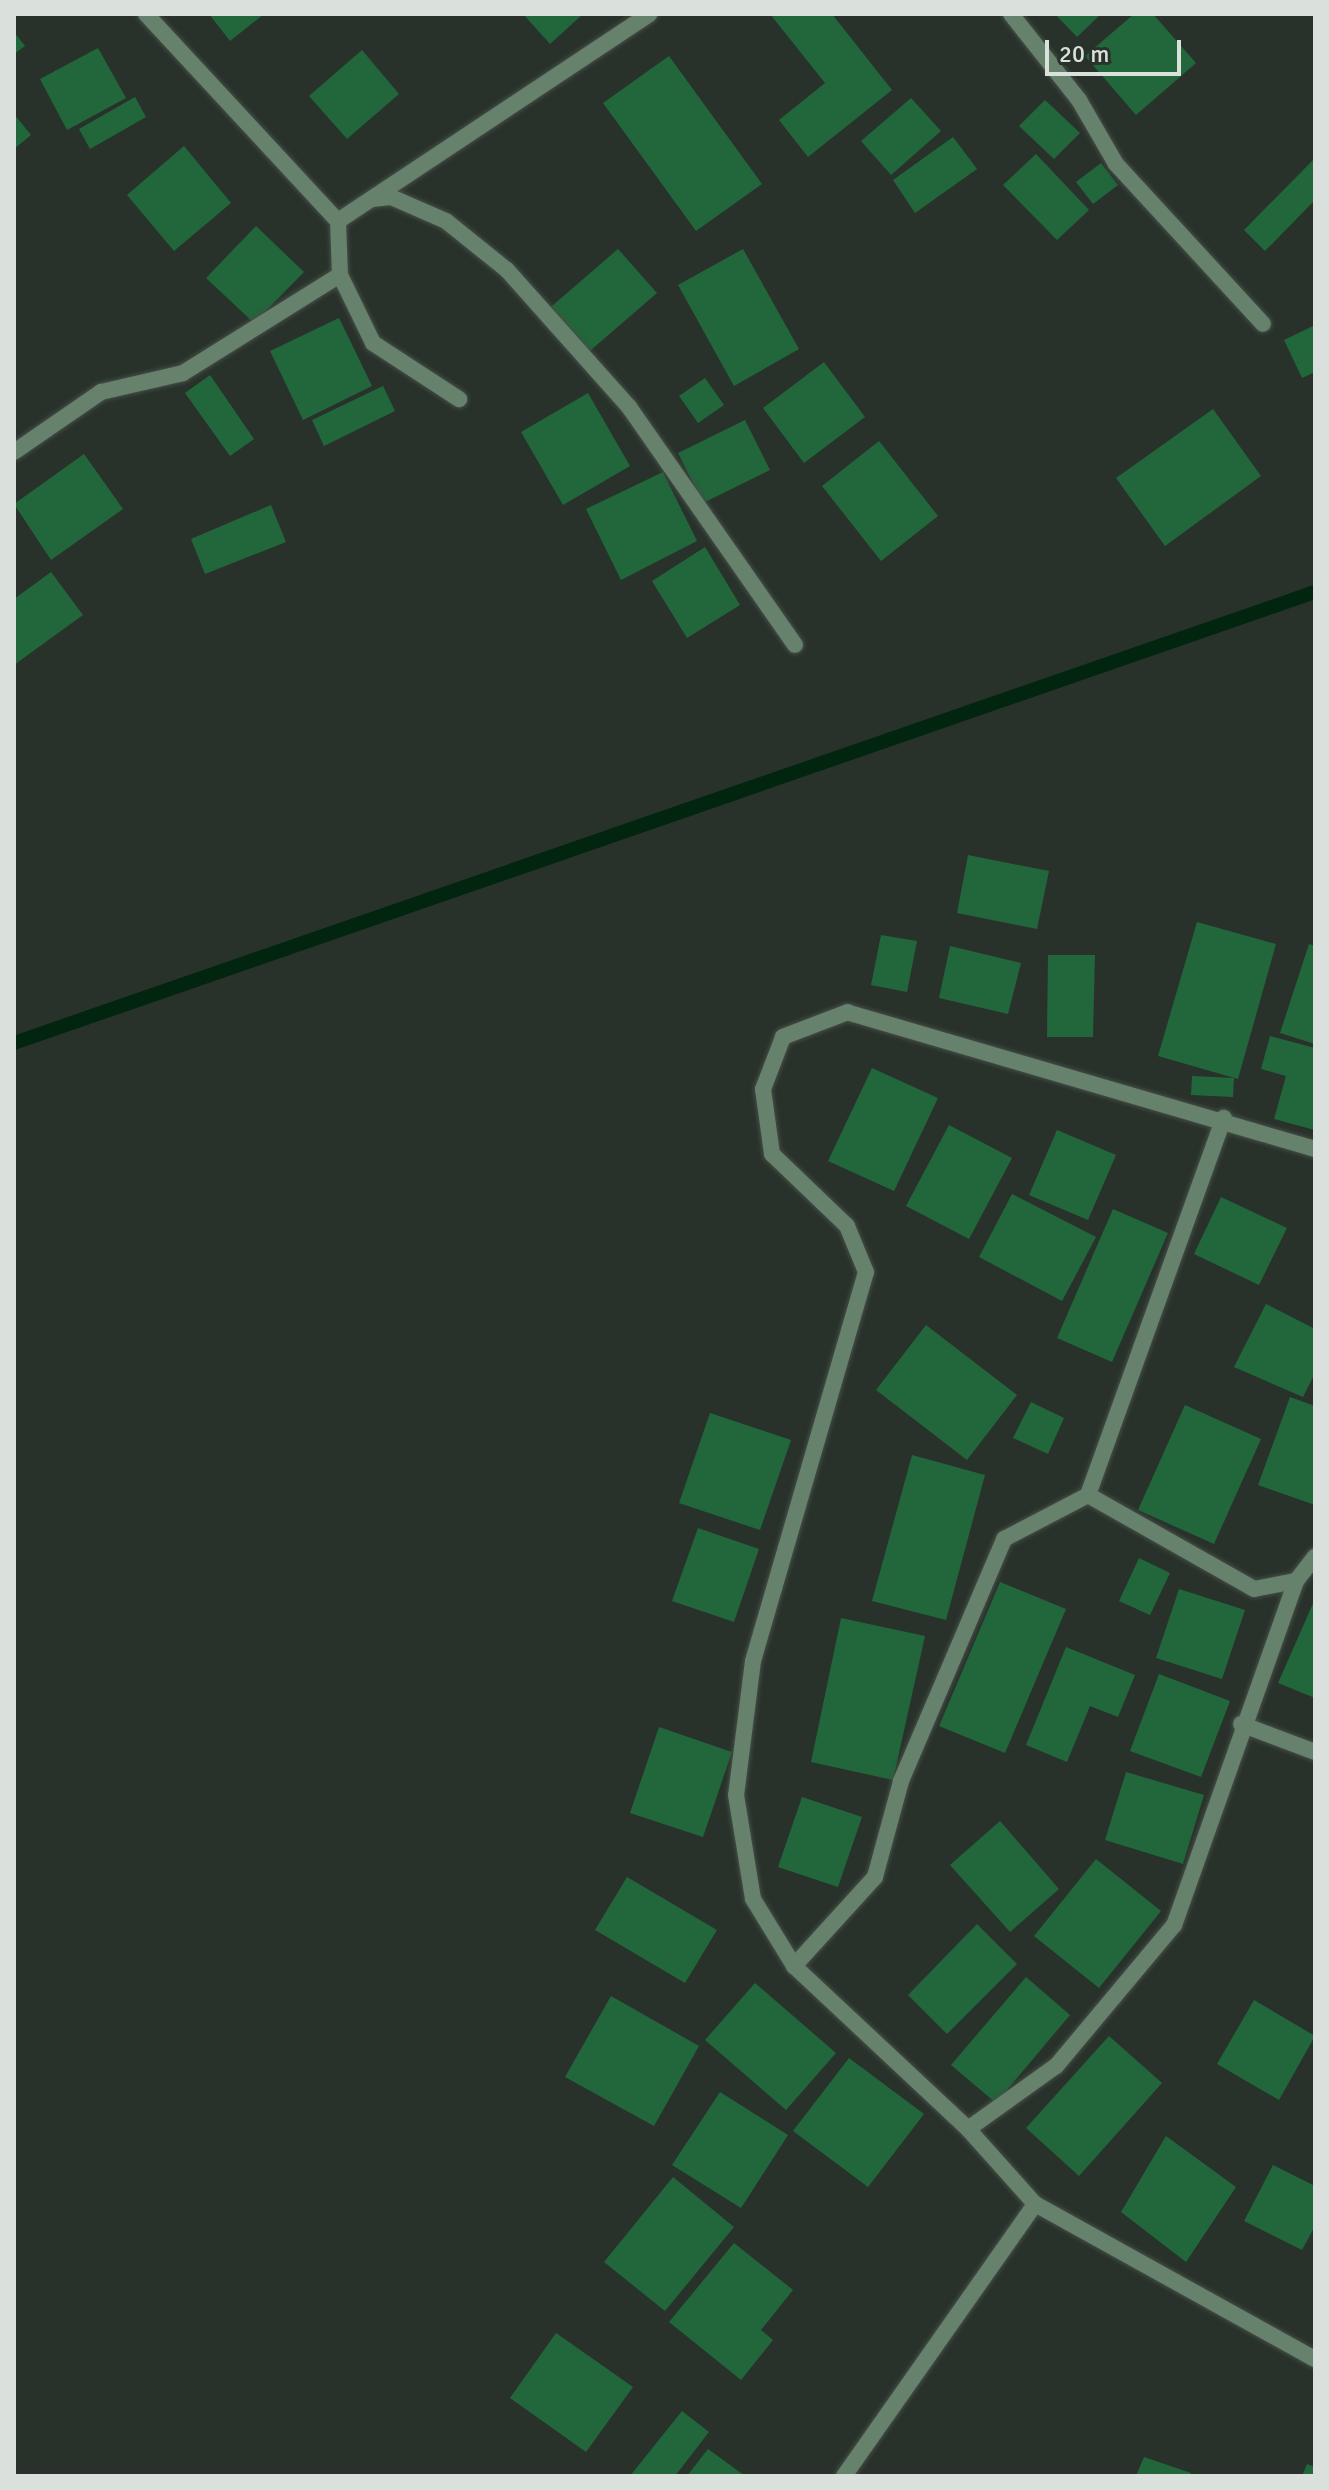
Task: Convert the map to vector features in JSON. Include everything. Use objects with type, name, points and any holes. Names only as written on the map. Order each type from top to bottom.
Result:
[{"type":"street","points":[[146,14],[338,221],[340,275],[373,343],[459,399]]},
{"type":"street","points":[[338,221],[650,14]]},
{"type":"street","points":[[1011,14],[1079,100],[1116,164],[1263,324]]},
{"type":"street","points":[[372,199],[391,197],[446,221],[507,270],[629,407],[795,645]]},
{"type":"street","points":[[14,452],[101,392],[183,373],[340,275]]},
{"type":"street","points":[[1315,1149],[1224,1118],[848,1012],[783,1037],[763,1089],[772,1154],[847,1226],[866,1272],[753,1661],[736,1795],[753,1899],[794,1966],[968,2129],[1035,2204],[1315,2359]]},
{"type":"street","points":[[794,1966],[875,1877],[901,1781],[1004,1539],[1088,1495],[1224,1118]]},
{"type":"street","points":[[1088,1495],[1254,1589],[1296,1581]]},
{"type":"street","points":[[968,2129],[1056,2066],[1174,1925],[1241,1724],[1296,1581],[1315,1557]]},
{"type":"street","points":[[1241,1724],[1315,1752]]},
{"type":"street","points":[[844,2476],[1035,2204]]},
{"type":"building","points":[[209,14],[264,14],[230,41]]},
{"type":"building","points":[[523,14],[583,14],[550,44]]},
{"type":"building","points":[[770,14],[832,14],[892,90],[808,157],[779,120],[825,83]]},
{"type":"building","points":[[1055,14],[1101,14],[1077,37]]},
{"type":"building","points":[[1134,14],[1153,14],[1196,63],[1136,115],[1085,56]]},
{"type":"building","points":[[14,32],[25,46],[14,54]]},
{"type":"building","points":[[98,48],[126,98],[67,130],[40,79]]},
{"type":"building","points":[[362,50],[399,94],[347,139],[309,96]]},
{"type":"building","points":[[669,56],[762,184],[696,231],[603,103]]},
{"type":"building","points":[[135,97],[146,117],[90,149],[79,129]]},
{"type":"building","points":[[911,98],[941,131],[891,175],[861,141]]},
{"type":"building","points":[[1045,100],[1080,133],[1054,159],[1019,126]]},
{"type":"building","points":[[14,114],[31,135],[14,149]]},
{"type":"building","points":[[953,137],[977,169],[915,213],[893,180]]},
{"type":"building","points":[[184,146],[231,203],[174,251],[127,195]]},
{"type":"building","points":[[1036,154],[1089,210],[1057,240],[1003,185]]},
{"type":"building","points":[[1315,158],[1315,200],[1265,251],[1244,230]]},
{"type":"building","points":[[1101,163],[1118,185],[1093,204],[1076,182]]},
{"type":"building","points":[[256,226],[304,272],[254,323],[206,278]]},
{"type":"building","points":[[618,249],[657,293],[584,356],[545,312]]},
{"type":"building","points":[[743,249],[799,349],[734,386],[678,285]]},
{"type":"building","points":[[339,318],[372,386],[303,420],[270,351]]},
{"type":"building","points":[[1315,325],[1315,372],[1302,378],[1284,340]]},
{"type":"building","points":[[824,362],[865,417],[804,463],[763,408]]},
{"type":"building","points":[[210,375],[254,439],[230,456],[185,393]]},
{"type":"building","points":[[705,378],[724,405],[698,423],[679,396]]},
{"type":"building","points":[[383,386],[395,411],[324,446],[312,420]]},
{"type":"building","points":[[588,393],[630,466],[563,505],[521,432]]},
{"type":"building","points":[[1213,409],[1261,476],[1165,546],[1116,478]]},
{"type":"building","points":[[745,420],[770,470],[703,503],[678,453]]},
{"type":"building","points":[[879,441],[938,516],[881,561],[822,486]]},
{"type":"building","points":[[84,454],[123,509],[51,560],[14,504]]},
{"type":"building","points":[[663,472],[697,541],[621,580],[586,509]]},
{"type":"building","points":[[271,505],[286,542],[205,574],[191,539]]},
{"type":"building","points":[[705,547],[740,605],[687,638],[652,581]]},
{"type":"building","points":[[51,572],[83,615],[14,665],[14,599]]},
{"type":"building","points":[[968,855],[1049,871],[1037,929],[957,913]]},
{"type":"building","points":[[1197,922],[1276,944],[1238,1079],[1158,1056]]},
{"type":"building","points":[[881,935],[917,941],[907,992],[871,985]]},
{"type":"building","points":[[1309,944],[1315,946],[1315,1044],[1280,1033]]},
{"type":"building","points":[[950,946],[1021,963],[1008,1014],[939,998]]},
{"type":"building","points":[[1048,955],[1095,955],[1093,1037],[1047,1037]]},
{"type":"building","points":[[1270,1036],[1315,1048],[1315,1130],[1274,1119],[1286,1076],[1261,1069]]},
{"type":"building","points":[[872,1068],[938,1098],[894,1191],[828,1161]]},
{"type":"building","points":[[1192,1076],[1234,1078],[1233,1097],[1191,1095]]},
{"type":"building","points":[[949,1125],[1012,1158],[969,1239],[906,1206]]},
{"type":"building","points":[[1057,1130],[1116,1155],[1088,1220],[1029,1195]]},
{"type":"building","points":[[1012,1194],[1096,1237],[1062,1301],[979,1257]]},
{"type":"building","points":[[1221,1197],[1287,1228],[1259,1285],[1194,1254]]},
{"type":"building","points":[[1113,1209],[1168,1233],[1112,1362],[1057,1338]]},
{"type":"building","points":[[1266,1304],[1315,1329],[1315,1373],[1303,1397],[1234,1367]]},
{"type":"building","points":[[926,1325],[1017,1395],[967,1460],[876,1390]]},
{"type":"building","points":[[1290,1397],[1315,1406],[1315,1505],[1258,1485]]},
{"type":"building","points":[[1031,1402],[1064,1418],[1048,1454],[1013,1438]]},
{"type":"building","points":[[1185,1405],[1261,1439],[1214,1544],[1138,1510]]},
{"type":"building","points":[[710,1413],[791,1440],[760,1530],[679,1503]]},
{"type":"building","points":[[912,1455],[985,1475],[946,1620],[872,1601]]},
{"type":"building","points":[[698,1528],[759,1549],[734,1622],[672,1601]]},
{"type":"building","points":[[1139,1558],[1170,1573],[1150,1615],[1119,1601]]},
{"type":"building","points":[[1000,1582],[1066,1609],[1005,1753],[939,1726]]},
{"type":"building","points":[[1179,1589],[1245,1610],[1222,1679],[1156,1658]]},
{"type":"building","points":[[1315,1599],[1315,1698],[1278,1683]]},
{"type":"building","points":[[841,1618],[925,1636],[893,1780],[811,1762]]},
{"type":"building","points":[[1066,1647],[1135,1675],[1118,1717],[1090,1706],[1067,1762],[1026,1745]]},
{"type":"building","points":[[1159,1674],[1230,1701],[1201,1777],[1130,1751]]},
{"type":"building","points":[[659,1727],[732,1752],[703,1837],[630,1813]]},
{"type":"building","points":[[1126,1772],[1204,1795],[1183,1864],[1105,1840]]},
{"type":"building","points":[[802,1797],[862,1817],[838,1887],[778,1867]]},
{"type":"building","points":[[1000,1821],[1059,1889],[1010,1932],[950,1865]]},
{"type":"building","points":[[1096,1859],[1161,1911],[1099,1988],[1034,1936]]},
{"type":"building","points":[[627,1877],[717,1930],[685,1983],[595,1930]]},
{"type":"building","points":[[977,1924],[1017,1964],[947,2034],[908,1995]]},
{"type":"building","points":[[1026,1977],[1070,2015],[996,2103],[951,2065]]},
{"type":"building","points":[[755,1983],[836,2053],[786,2110],[705,2040]]},
{"type":"building","points":[[611,1996],[699,2046],[654,2126],[565,2077]]},
{"type":"building","points":[[1254,2000],[1315,2036],[1279,2100],[1217,2064]]},
{"type":"building","points":[[1109,2036],[1162,2083],[1079,2176],[1026,2128]]},
{"type":"building","points":[[849,2058],[924,2114],[868,2187],[793,2131]]},
{"type":"building","points":[[720,2092],[788,2135],[741,2208],[672,2165]]},
{"type":"building","points":[[1166,2136],[1236,2187],[1186,2262],[1121,2212]]},
{"type":"building","points":[[1273,2165],[1315,2186],[1315,2226],[1302,2250],[1244,2221]]},
{"type":"building","points":[[673,2177],[734,2227],[665,2311],[604,2262]]},
{"type":"building","points":[[734,2243],[793,2290],[761,2330],[773,2340],[741,2380],[669,2322]]},
{"type":"building","points":[[556,2333],[633,2387],[586,2452],[510,2398]]},
{"type":"building","points":[[682,2411],[709,2432],[675,2476],[630,2476]]},
{"type":"building","points":[[708,2449],[745,2476],[687,2476]]},
{"type":"building","points":[[1144,2457],[1191,2473],[1190,2476],[1136,2476]]},
{"type":"building","points":[[1307,2464],[1315,2467],[1315,2476],[1302,2476]]},
{"type":"waterway","points":[[14,1043],[1315,592]]}]
